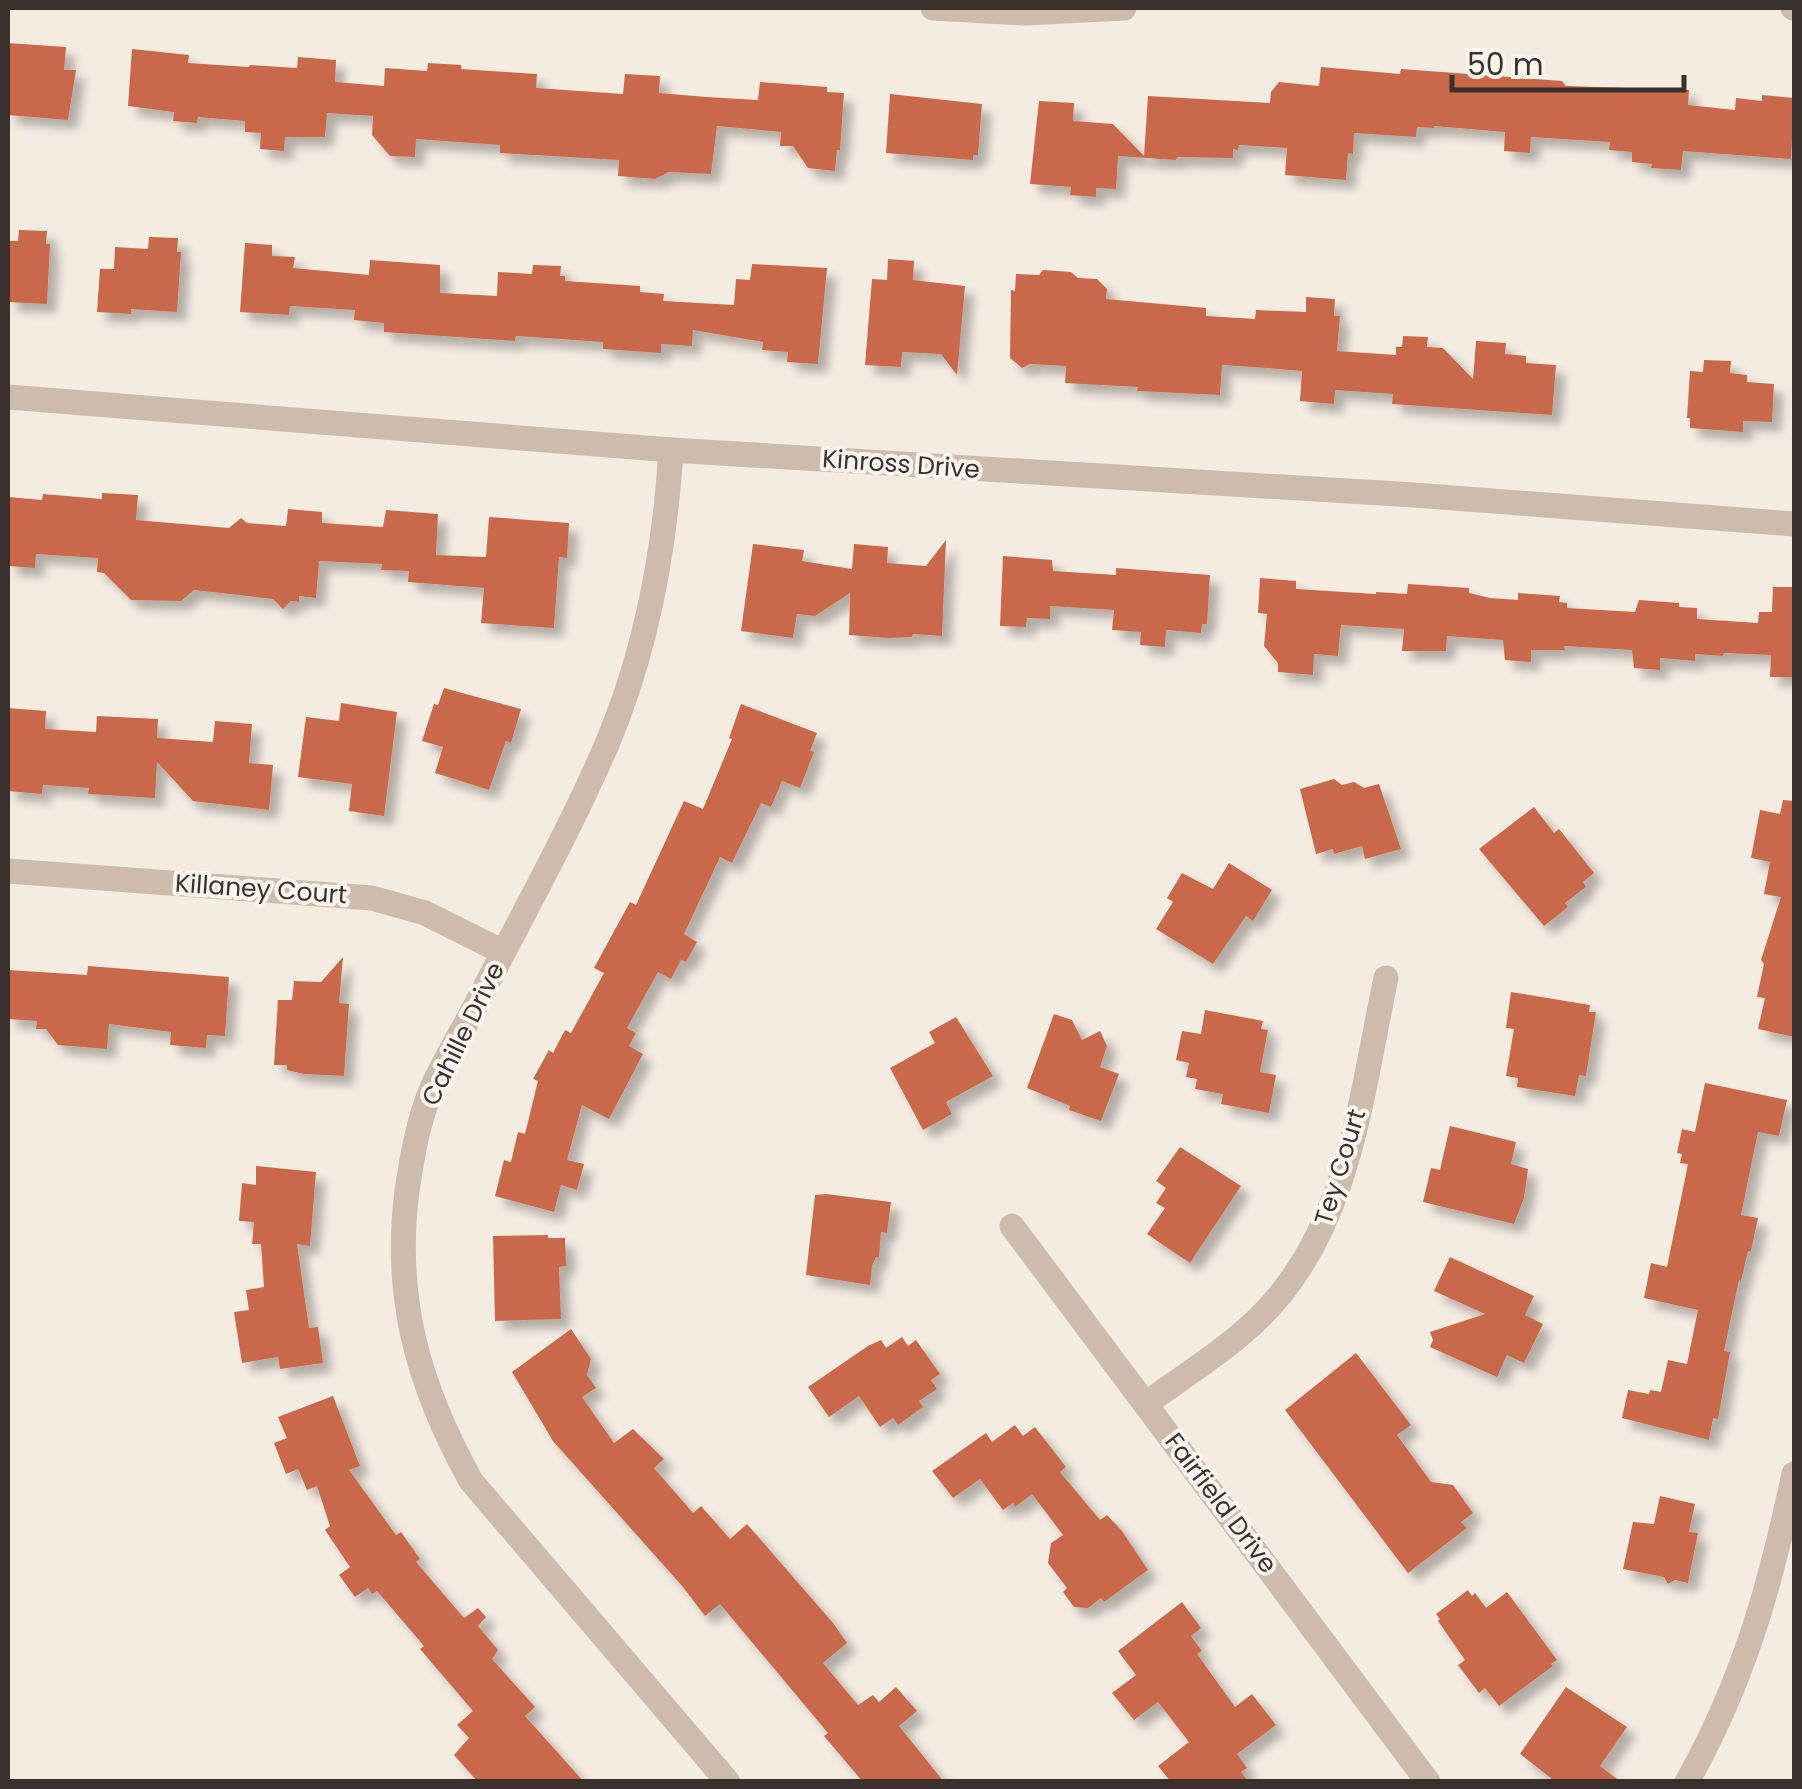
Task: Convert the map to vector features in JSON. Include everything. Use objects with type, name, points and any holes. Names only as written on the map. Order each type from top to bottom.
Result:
[{"type":"street","points":[[932,8],[1025,13],[1124,8]]},
{"type":"street","name":"Kinross Drive","points":[[8,398],[671,450],[1414,495],[1794,524]]},
{"type":"street","name":"Cahille Drive","points":[[671,450],[667,515],[657,572],[625,694],[590,781],[432,1088],[410,1168],[402,1253],[405,1296],[420,1370],[471,1481],[728,1782]]},
{"type":"street","name":"Killaney Court","points":[[8,871],[372,898],[426,912],[503,952]]},
{"type":"street","name":"Tey Court","points":[[1147,1403],[1261,1316],[1308,1256],[1340,1183],[1386,978]]},
{"type":"street","name":"Fairfield Drive","points":[[1012,1226],[1428,1782]]},
{"type":"street","points":[[1687,1782],[1711,1740],[1783,1580],[1794,1474]]},
{"type":"building","points":[[8,43],[66,47],[64,70],[76,70],[68,120],[8,115]]},
{"type":"building","points":[[132,49],[189,55],[188,63],[249,67],[297,68],[298,57],[336,60],[335,82],[384,86],[385,68],[427,71],[428,63],[537,74],[536,88],[623,94],[625,74],[660,76],[659,93],[706,97],[758,100],[760,82],[827,87],[827,92],[844,93],[840,150],[835,171],[808,168],[793,146],[780,146],[781,132],[717,126],[711,174],[669,172],[655,179],[618,176],[619,160],[500,153],[500,145],[416,139],[415,157],[390,156],[372,135],[373,116],[327,113],[325,137],[285,137],[284,151],[260,149],[261,133],[245,132],[245,121],[198,117],[197,123],[173,121],[174,112],[128,106]]},
{"type":"building","points":[[1321,67],[1562,81],[1566,86],[1689,90],[1688,105],[1735,110],[1736,98],[1794,98],[1791,159],[1683,151],[1681,170],[1651,168],[1652,164],[1632,162],[1632,152],[1609,150],[1610,142],[1531,137],[1530,153],[1504,151],[1505,132],[1434,126],[1417,127],[1416,137],[1354,133],[1346,180],[1285,175],[1287,148],[1239,145],[1238,150],[1233,149],[1233,158],[1118,156],[1116,189],[1096,188],[1096,197],[1070,195],[1071,187],[1030,184],[1039,101],[1074,103],[1073,121],[1113,124],[1144,156],[1148,96],[1270,103],[1271,92],[1279,82],[1319,86]]},
{"type":"building","points":[[890,94],[982,104],[978,155],[973,155],[973,160],[886,153]]},
{"type":"building","points":[[19,230],[47,231],[47,304],[8,302],[8,241],[18,241]]},
{"type":"building","points":[[149,237],[178,238],[177,252],[181,252],[177,312],[97,312],[100,269],[114,269],[115,247],[148,249]]},
{"type":"building","points":[[245,243],[272,245],[272,256],[295,257],[293,268],[369,275],[370,260],[440,265],[440,293],[497,296],[498,272],[532,274],[533,265],[561,266],[560,276],[565,276],[565,281],[640,286],[640,292],[664,294],[663,301],[734,305],[736,279],[750,280],[752,264],[827,268],[818,364],[787,362],[788,352],[762,350],[763,342],[693,330],[692,346],[661,344],[661,353],[603,349],[603,342],[516,336],[515,341],[384,332],[384,323],[354,320],[355,310],[290,306],[289,315],[240,312]]},
{"type":"building","points":[[888,259],[914,261],[913,280],[965,286],[957,375],[941,354],[902,352],[901,367],[865,365],[872,279],[887,280]]},
{"type":"building","points":[[1043,270],[1097,279],[1107,289],[1106,299],[1206,308],[1206,316],[1255,319],[1256,310],[1306,312],[1306,297],[1335,299],[1334,316],[1340,316],[1337,351],[1396,355],[1403,336],[1428,337],[1427,347],[1443,348],[1473,379],[1476,341],[1506,343],[1505,354],[1526,356],[1526,363],[1556,365],[1552,415],[1392,404],[1393,394],[1335,390],[1334,404],[1300,401],[1302,371],[1222,365],[1220,395],[1065,383],[1066,366],[1030,364],[1022,368],[1010,358],[1011,290],[1015,291],[1016,274],[1039,275]]},
{"type":"building","points":[[1704,360],[1731,361],[1730,373],[1747,375],[1747,382],[1774,384],[1772,422],[1743,421],[1743,432],[1690,428],[1690,371],[1703,372]]},
{"type":"building","points":[[102,493],[138,495],[136,520],[229,528],[241,518],[247,523],[286,526],[288,509],[322,512],[322,523],[383,527],[386,510],[438,514],[436,555],[486,557],[489,517],[569,523],[567,558],[559,557],[554,628],[481,623],[484,588],[408,582],[409,571],[381,570],[382,564],[319,561],[316,598],[299,596],[299,602],[291,601],[283,609],[273,599],[194,590],[181,601],[131,600],[104,573],[97,572],[98,558],[36,554],[35,568],[8,566],[8,497],[42,500],[43,494],[102,499]]},
{"type":"building","points":[[946,540],[942,636],[849,635],[850,593],[815,616],[797,614],[793,638],[741,631],[753,544],[804,550],[802,561],[852,569],[854,544],[888,547],[887,563],[926,566]]},
{"type":"building","points":[[1003,556],[1052,560],[1053,571],[1116,575],[1116,568],[1210,575],[1207,624],[1202,624],[1201,633],[1166,630],[1165,647],[1140,645],[1141,632],[1112,630],[1114,610],[1050,606],[1050,619],[1027,618],[1026,627],[1000,626]]},
{"type":"building","points":[[1260,578],[1296,581],[1296,589],[1376,594],[1407,594],[1408,584],[1469,588],[1469,593],[1490,598],[1518,600],[1518,593],[1560,596],[1559,602],[1567,603],[1567,608],[1635,612],[1639,600],[1679,603],[1679,607],[1697,608],[1697,619],[1758,623],[1759,612],[1772,612],[1773,587],[1794,587],[1794,677],[1770,677],[1771,655],[1695,654],[1695,661],[1660,658],[1660,670],[1634,668],[1632,650],[1564,646],[1565,650],[1531,650],[1531,662],[1505,660],[1503,640],[1447,636],[1446,651],[1402,651],[1404,629],[1341,625],[1338,656],[1314,654],[1313,675],[1278,672],[1278,663],[1264,646],[1267,614],[1258,613]]},
{"type":"building","points":[[444,688],[521,709],[511,743],[506,741],[489,790],[435,773],[443,747],[422,741],[434,704],[438,705]]},
{"type":"building","points":[[341,703],[397,712],[384,816],[349,811],[352,784],[298,777],[306,717],[339,721]]},
{"type":"building","points":[[741,704],[817,733],[800,788],[782,781],[771,807],[761,803],[732,863],[720,857],[684,934],[697,942],[671,979],[658,972],[627,1028],[636,1033],[629,1046],[643,1054],[609,1119],[582,1105],[567,1160],[584,1164],[577,1190],[561,1185],[554,1212],[495,1196],[504,1160],[511,1162],[518,1132],[525,1134],[538,1081],[533,1079],[565,1030],[571,1033],[604,973],[594,968],[630,902],[636,905],[684,801],[703,809],[732,739],[729,738]]},
{"type":"building","points":[[8,708],[46,711],[45,729],[96,732],[97,716],[158,719],[157,738],[213,742],[215,721],[252,724],[249,763],[273,765],[269,810],[193,801],[157,762],[155,798],[88,794],[89,788],[43,785],[42,794],[8,791]]},
{"type":"building","points":[[1334,779],[1342,785],[1354,782],[1364,788],[1379,784],[1401,849],[1365,859],[1362,846],[1334,854],[1333,849],[1316,854],[1300,789]]},
{"type":"building","points":[[1783,800],[1794,801],[1794,1037],[1758,1029],[1765,998],[1757,997],[1764,964],[1761,960],[1781,897],[1764,894],[1770,862],[1751,858],[1760,810],[1780,814]]},
{"type":"building","points":[[1534,807],[1554,833],[1559,829],[1594,873],[1583,882],[1586,887],[1565,903],[1568,907],[1544,926],[1479,849]]},
{"type":"building","points":[[1229,863],[1272,890],[1253,921],[1246,916],[1213,964],[1156,929],[1173,902],[1167,898],[1182,873],[1213,889]]},
{"type":"building","points":[[343,957],[339,1003],[349,1004],[344,1076],[304,1074],[287,1070],[287,1065],[274,1065],[278,1000],[292,1000],[294,981],[321,982]]},
{"type":"building","points":[[88,966],[229,977],[225,1036],[207,1035],[206,1048],[170,1045],[171,1032],[109,1024],[107,1049],[58,1045],[46,1029],[36,1029],[37,1021],[8,1019],[8,970],[87,975]]},
{"type":"building","points":[[1511,992],[1590,1005],[1589,1012],[1596,1012],[1586,1076],[1579,1075],[1575,1096],[1517,1087],[1518,1078],[1506,1076],[1514,1029],[1506,1028]]},
{"type":"building","points":[[1205,1010],[1263,1021],[1261,1029],[1268,1030],[1260,1072],[1276,1075],[1269,1113],[1221,1104],[1223,1094],[1195,1089],[1197,1079],[1186,1077],[1189,1063],[1176,1060],[1182,1031],[1201,1034]]},
{"type":"building","points":[[1054,1014],[1072,1020],[1082,1040],[1100,1031],[1107,1046],[1100,1067],[1119,1074],[1101,1121],[1027,1088]]},
{"type":"building","points":[[956,1017],[993,1076],[946,1102],[952,1114],[923,1130],[890,1068],[935,1043],[929,1032]]},
{"type":"building","points":[[1705,1083],[1787,1100],[1779,1136],[1758,1132],[1741,1215],[1758,1218],[1739,1280],[1724,1351],[1730,1352],[1718,1419],[1713,1418],[1709,1440],[1622,1418],[1628,1390],[1661,1392],[1668,1360],[1687,1364],[1698,1310],[1644,1298],[1651,1263],[1667,1267],[1688,1164],[1680,1163],[1682,1154],[1677,1153],[1682,1129],[1695,1132]]},
{"type":"building","points":[[1450,1126],[1516,1142],[1511,1164],[1528,1169],[1524,1198],[1514,1224],[1423,1202],[1431,1168],[1440,1170]]},
{"type":"building","points":[[1180,1147],[1241,1186],[1190,1263],[1147,1234],[1165,1208],[1156,1203],[1166,1188],[1156,1181]]},
{"type":"building","points":[[256,1166],[316,1172],[310,1246],[297,1244],[309,1328],[318,1327],[323,1363],[280,1369],[278,1357],[242,1363],[234,1312],[249,1310],[246,1290],[264,1287],[261,1244],[252,1244],[254,1222],[239,1221],[242,1183],[256,1185]]},
{"type":"building","points":[[815,1195],[891,1202],[887,1233],[881,1232],[879,1258],[872,1266],[870,1285],[806,1275]]},
{"type":"building","points":[[493,1236],[565,1238],[566,1266],[559,1267],[561,1319],[495,1321]]},
{"type":"building","points":[[1450,1257],[1534,1296],[1525,1315],[1543,1324],[1524,1363],[1507,1355],[1497,1377],[1430,1347],[1430,1332],[1485,1314],[1434,1291]]},
{"type":"building","points":[[571,1329],[591,1359],[587,1375],[596,1388],[582,1397],[614,1443],[633,1429],[664,1459],[654,1468],[693,1513],[701,1506],[730,1539],[747,1524],[847,1643],[823,1663],[858,1705],[873,1695],[879,1702],[896,1687],[917,1711],[899,1726],[944,1782],[863,1782],[824,1736],[828,1733],[720,1604],[705,1616],[553,1441],[512,1372]]},
{"type":"building","points":[[902,1337],[908,1346],[916,1340],[940,1374],[931,1380],[937,1389],[919,1401],[923,1407],[898,1425],[893,1418],[880,1427],[859,1396],[829,1417],[808,1387],[868,1346],[881,1340],[886,1348]]},
{"type":"building","points":[[1356,1353],[1411,1425],[1397,1435],[1431,1482],[1453,1485],[1473,1513],[1461,1522],[1467,1528],[1408,1573],[1285,1410]]},
{"type":"building","points":[[333,1396],[360,1466],[349,1470],[396,1535],[401,1532],[420,1559],[416,1562],[464,1618],[478,1608],[486,1617],[478,1626],[498,1650],[492,1659],[535,1707],[525,1716],[584,1782],[478,1782],[454,1755],[469,1738],[457,1725],[473,1711],[377,1591],[372,1594],[368,1588],[355,1597],[339,1575],[350,1567],[325,1530],[330,1526],[317,1486],[307,1490],[298,1469],[286,1474],[274,1443],[287,1438],[278,1417]]},
{"type":"building","points":[[1015,1425],[1023,1436],[1035,1427],[1066,1467],[1060,1472],[1100,1520],[1107,1515],[1122,1531],[1148,1570],[1104,1602],[1101,1598],[1088,1608],[1074,1607],[1063,1592],[1067,1588],[1048,1563],[1051,1543],[1063,1535],[1032,1494],[1015,1507],[1013,1503],[1003,1510],[980,1479],[953,1498],[932,1471],[986,1433],[992,1442]]},
{"type":"building","points":[[1660,1496],[1695,1504],[1689,1532],[1698,1533],[1688,1583],[1675,1580],[1668,1584],[1664,1577],[1623,1569],[1633,1522],[1654,1524]]},
{"type":"building","points":[[1468,1590],[1486,1608],[1507,1592],[1557,1660],[1499,1706],[1485,1688],[1479,1693],[1458,1665],[1465,1660],[1436,1614]]},
{"type":"building","points":[[1182,1602],[1201,1628],[1191,1636],[1202,1651],[1197,1654],[1235,1707],[1252,1694],[1276,1725],[1237,1754],[1247,1768],[1241,1772],[1249,1782],[1171,1782],[1158,1766],[1189,1742],[1158,1702],[1134,1720],[1112,1693],[1136,1675],[1118,1651]]},
{"type":"building","points":[[1566,1687],[1627,1727],[1600,1766],[1621,1782],[1556,1782],[1520,1754]]}]
